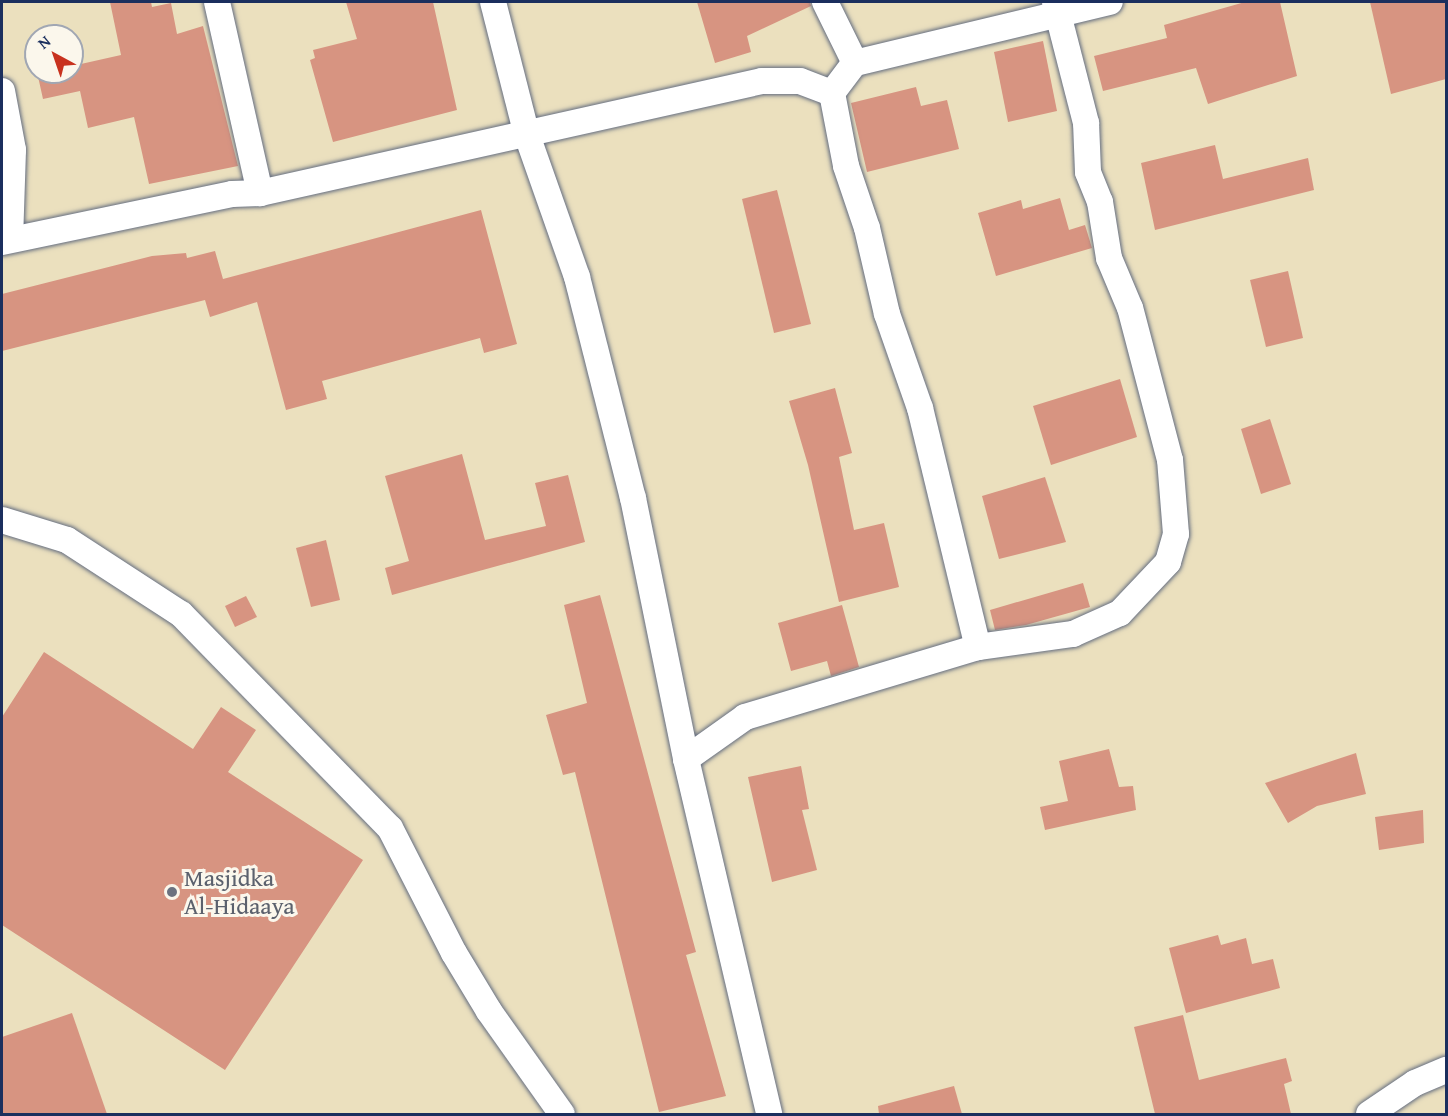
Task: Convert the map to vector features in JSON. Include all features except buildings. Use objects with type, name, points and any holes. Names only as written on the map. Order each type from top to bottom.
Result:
[{"type":"street","points":[[217,2],[260,193]]},
{"type":"street","points":[[493,2],[527,135],[580,289],[633,498],[686,759],[769,1114]]},
{"type":"street","points":[[825,2],[855,63]]},
{"type":"street","points":[[978,647],[920,408],[887,314],[867,228],[846,166],[832,93],[855,63],[1057,9],[1110,2]]},
{"type":"street","points":[[686,759],[745,717],[978,647],[1073,634],[1120,613],[1168,562],[1176,534],[1170,460],[1157,402],[1130,308],[1109,258],[1100,202],[1088,172],[1086,123],[1057,9]]},
{"type":"street","points":[[2,91],[13,150],[6,241],[232,194],[260,193],[762,81],[800,81],[832,93]]},
{"type":"street","points":[[2,520],[67,540],[182,614],[390,828],[453,953],[489,1011],[562,1114]]},
{"type":"street","points":[[1369,1114],[1414,1083],[1446,1070]]},
{"type":"place","name":"Masjidka Al-Hidaaya","points":[[172,892]]}]
